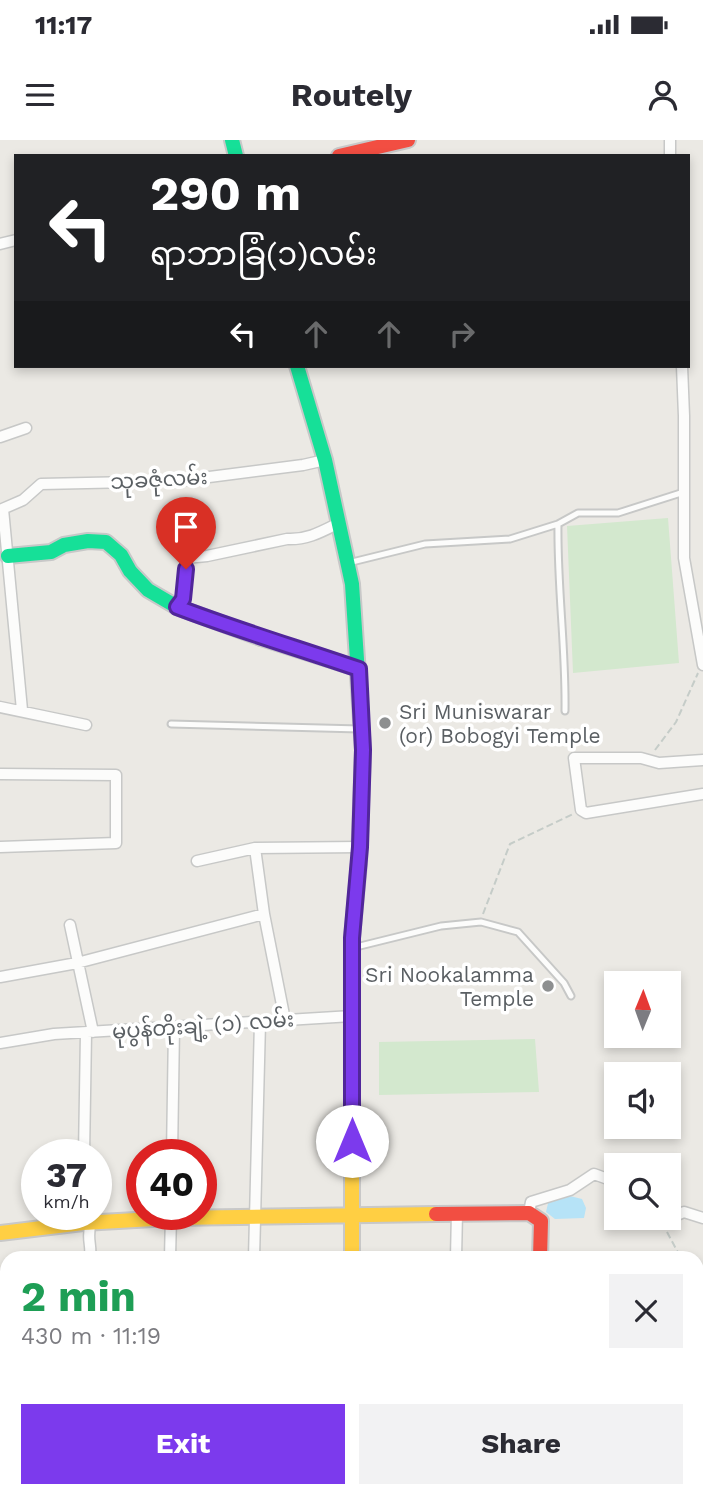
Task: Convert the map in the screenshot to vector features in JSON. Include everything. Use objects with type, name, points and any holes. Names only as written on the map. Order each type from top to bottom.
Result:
[{"type":"street","points":[[348,154],[408,140]]},
{"type":"street","points":[[298,368],[325,460],[352,584],[359,669],[362,729],[360,847],[352,948],[352,1251]]},
{"type":"street","points":[[682,368],[684,558],[703,664]]},
{"type":"street","points":[[0,437],[26,428]]},
{"type":"street","name":"သုခဇုံလမ်း","points":[[2,509],[23,500],[41,484],[178,481],[325,460]]},
{"type":"street","points":[[2,509],[22,710]]},
{"type":"street","points":[[177,607],[183,599],[186,583],[186,558],[287,539],[299,540],[338,523]]},
{"type":"street","points":[[8,556],[51,552],[64,545],[88,541],[106,542],[121,555],[130,571],[148,590],[177,607],[263,639],[359,669]]},
{"type":"street","points":[[0,707],[86,725]]},
{"type":"street","points":[[703,760],[659,763],[640,758],[575,758],[581,810],[586,813],[703,794]]},
{"type":"street","points":[[0,774],[116,775],[116,843],[0,848]]},
{"type":"street","points":[[197,861],[255,848],[360,847]]},
{"type":"street","points":[[255,848],[264,914],[285,1020]]},
{"type":"street","points":[[0,977],[77,963],[264,914]]},
{"type":"street","points":[[70,925],[89,1032],[85,1139]]},
{"type":"street","name":"မုပွန်တိုးချဲ့ (၁) လမ်း","points":[[0,1043],[54,1034],[352,1016]]},
{"type":"street","points":[[254,1251],[260,1022]]},
{"type":"street","points":[[172,1139],[174,1028]]},
{"type":"street","points":[[539,1251],[531,1202],[570,1190],[594,1174],[604,1178]]},
{"type":"street","points":[[456,1251],[457,1212]]},
{"type":"street","points":[[217,1217],[457,1212],[535,1217]]},
{"type":"street","points":[[681,1213],[703,1219]]},
{"type":"street","points":[[0,1233],[21,1230]]},
{"type":"street","points":[[87,1230],[91,1251]]},
{"type":"street","points":[[170,1251],[171,1230]]},
{"type":"lane","points":[[347,563],[425,544],[510,539],[558,524],[578,513],[618,513],[684,492]]},
{"type":"lane","points":[[558,524],[558,570],[566,660],[565,711]]},
{"type":"lane","points":[[171,724],[362,729]]},
{"type":"lane","points":[[352,948],[441,926],[481,922],[518,932],[564,983],[571,996]]},
{"type":"path","points":[[640,758],[655,750],[676,722],[703,664]]},
{"type":"path","points":[[481,922],[510,844],[581,810]]},
{"type":"path","points":[[665,1230],[677,1251]]},
{"type":"green space","points":[[668,518],[679,663],[573,673],[567,526]]},
{"type":"green space","points":[[535,1039],[539,1092],[379,1095],[379,1042]]},
{"type":"water","points":[[566,1195],[582,1199],[586,1208],[584,1218],[555,1219],[546,1212],[549,1199]]},
{"type":"traffic: fast","points":[[232,140],[236,154]]},
{"type":"traffic: fast","points":[[298,368],[325,460],[352,584],[363,750],[359,863]]},
{"type":"traffic: fast","points":[[8,556],[51,552],[64,545],[88,541],[106,542],[121,555],[130,571],[148,590],[177,607],[261,638]]},
{"type":"traffic: slow","points":[[352,1251],[352,938],[359,863]]},
{"type":"traffic: slow","points":[[0,1233],[83,1223],[171,1218],[436,1214]]},
{"type":"traffic: jam","points":[[348,154],[408,140]]},
{"type":"traffic: jam","points":[[261,638],[359,669]]},
{"type":"traffic: jam","points":[[436,1214],[529,1213],[541,1221],[540,1251]]},
{"type":"place","name":"Sri Muniswarar (or) Bobogyi Temple","points":[[385,723]]},
{"type":"place","name":"Sri Nookalamma Temple","points":[[548,986]]},
{"type":"route","points":[[186,569],[183,599],[177,607],[263,639],[359,669],[363,750],[360,847],[352,938],[352,1141]]}]
